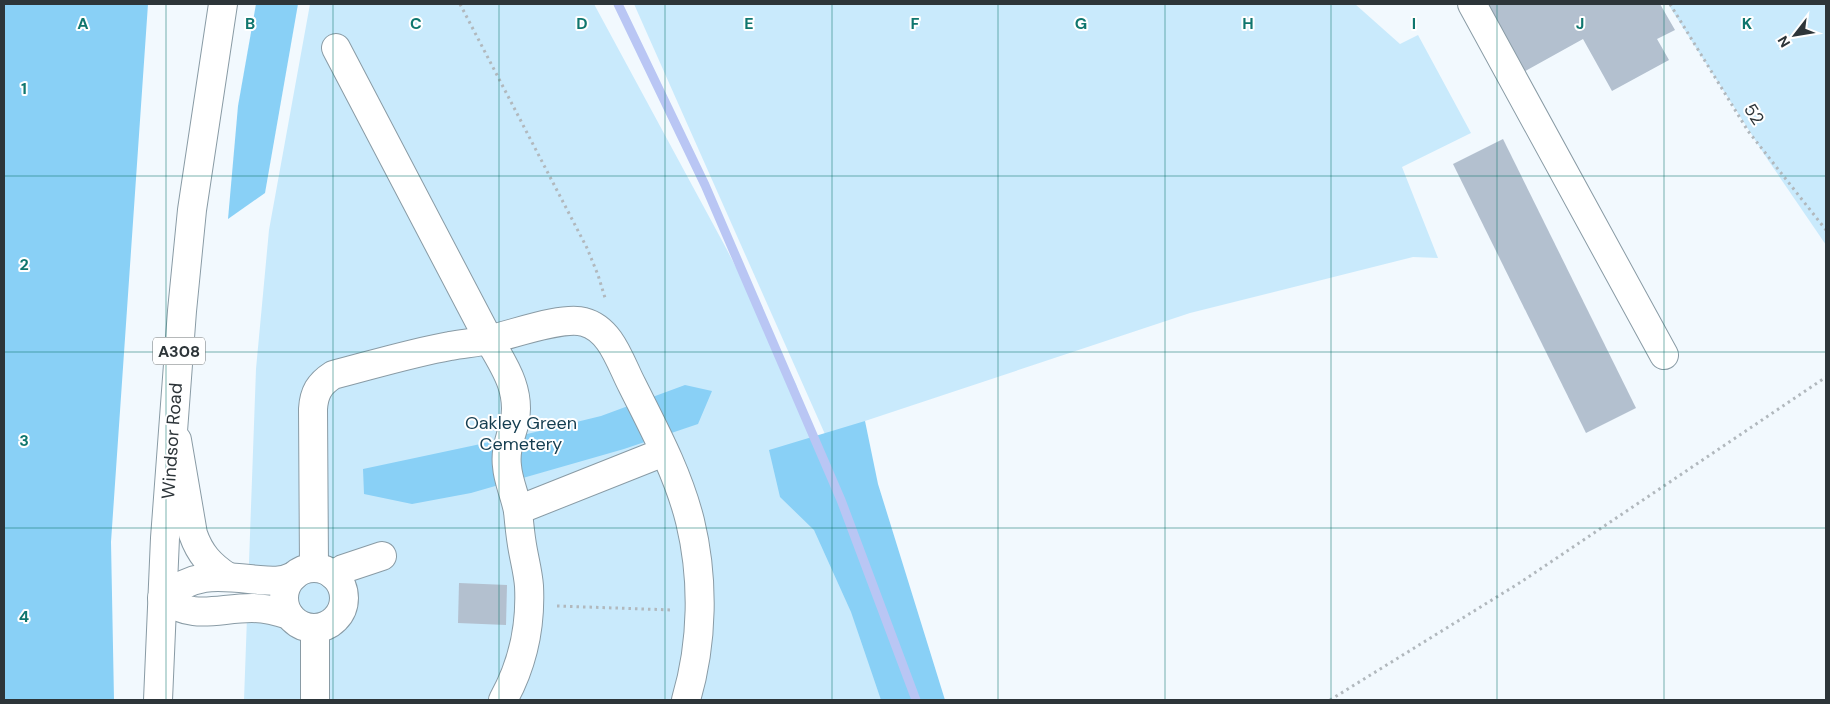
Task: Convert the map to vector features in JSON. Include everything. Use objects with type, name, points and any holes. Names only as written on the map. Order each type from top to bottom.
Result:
[{"type":"main road","name":"Windsor Road","points":[[158,700],[162,598],[182,311],[192,210],[223,4]]},
{"type":"main road","points":[[1472,4],[1664,355]]},
{"type":"main road","points":[[336,48],[488,340],[511,378],[515,389],[516,414],[508,444],[507,466],[518,510],[529,586],[529,605],[523,648],[512,684],[503,700]]},
{"type":"main road","points":[[314,573],[313,409],[315,393],[320,386],[333,375],[450,346],[488,340],[567,321],[576,320],[593,325],[608,338],[664,452],[684,500],[691,527],[698,565],[700,611],[696,655],[686,700]]},
{"type":"main road","points":[[173,422],[193,534],[197,546],[210,564],[228,577]]},
{"type":"main road","points":[[518,510],[664,452]]},
{"type":"main road","points":[[289,615],[276,610],[253,608],[198,612],[172,606],[162,598],[172,590],[195,579],[228,577],[276,581],[343,569],[382,556]]},
{"type":"main road","points":[[314,573],[339,581],[344,590],[343,608],[332,623],[314,628],[305,627],[289,615],[285,605],[288,584],[314,573]]},
{"type":"main road","points":[[314,628],[315,700]]},
{"type":"path","points":[[460,4],[587,248],[608,308]]},
{"type":"path","name":"52","points":[[1670,4],[1748,132],[1826,230]]},
{"type":"path","points":[[1330,700],[1521,582],[1826,377]]},
{"type":"path","points":[[529,605],[700,611]]},
{"type":"green space","name":"Oakley Green Cemetery","points":[[310,4],[594,4],[726,248],[796,384],[859,582],[903,700],[244,700],[256,369],[269,230]]},
{"type":"green space","points":[[634,4],[1355,4],[1400,44],[1418,35],[1471,133],[1402,167],[1438,258],[1413,257],[1190,313],[865,421],[832,450]]},
{"type":"green space","points":[[1668,4],[1826,4],[1826,245],[1768,160]]},
{"type":"shaded area","points":[[4,4],[148,4],[111,542],[114,700],[4,700]]},
{"type":"shaded area","points":[[256,4],[298,4],[265,193],[228,219],[238,106]]},
{"type":"shaded area","points":[[685,385],[712,391],[698,424],[624,449],[471,493],[412,504],[364,494],[363,469],[523,435],[601,416]]},
{"type":"shaded area","points":[[865,421],[878,484],[945,700],[881,700],[851,612],[814,530],[780,497],[769,450]]},
{"type":"building","points":[[1482,4],[1660,4],[1675,30],[1657,39],[1669,60],[1612,91],[1583,39],[1520,74]]},
{"type":"building","points":[[1503,139],[1636,408],[1586,433],[1453,164]]},
{"type":"building","points":[[459,583],[507,585],[506,625],[458,623]]},
{"type":"waterway","points":[[618,4],[705,185],[841,500],[916,700]]}]
